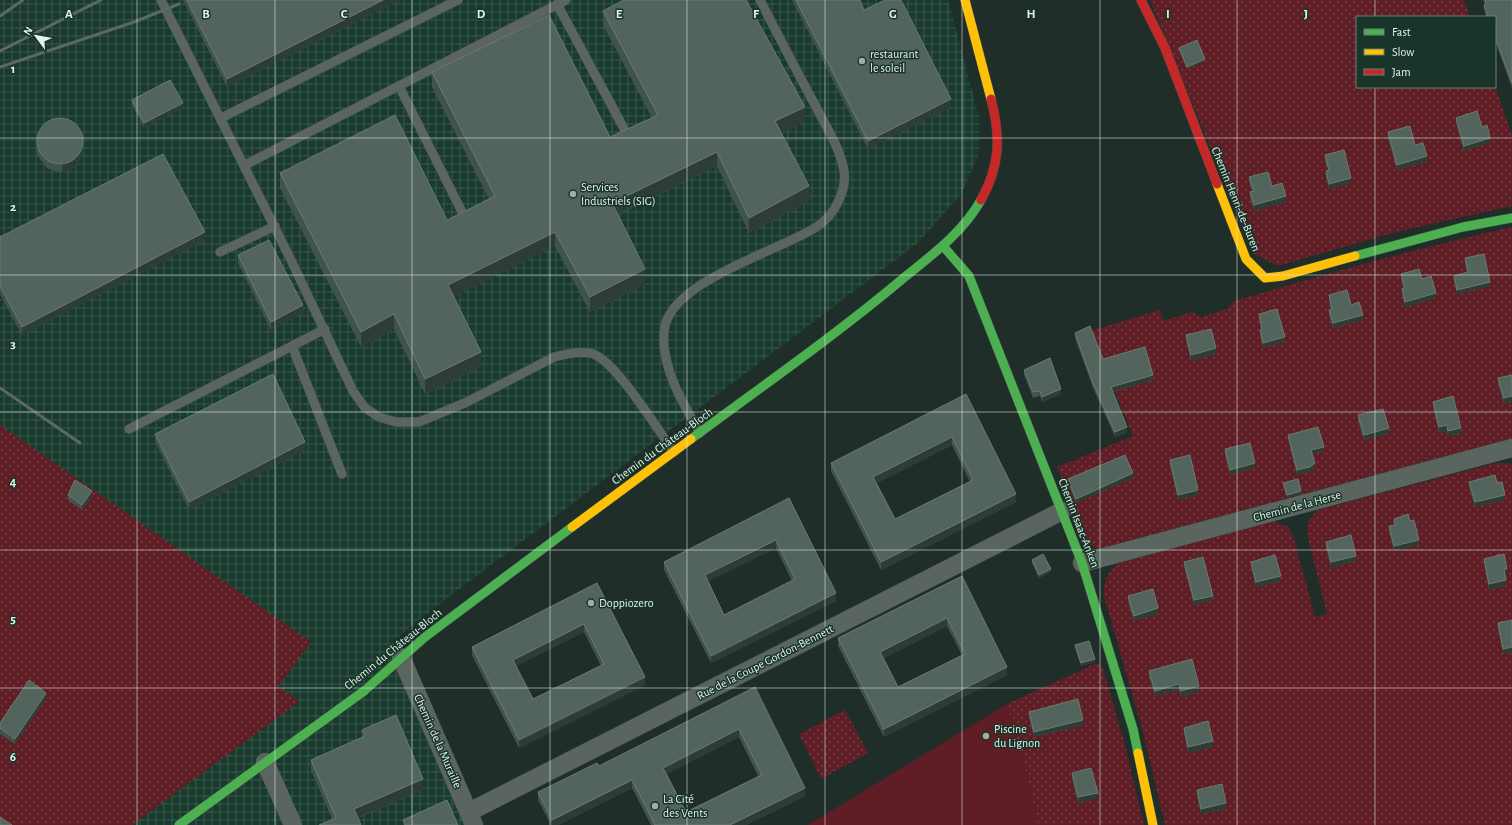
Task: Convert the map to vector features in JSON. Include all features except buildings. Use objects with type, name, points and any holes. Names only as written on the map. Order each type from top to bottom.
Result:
[{"type":"street","name":"Chemin du Château-Bloch","points":[[179,825],[364,691],[425,637],[870,306],[943,246],[969,218],[984,197],[993,177],[998,155],[997,128],[994,113],[965,0]]},
{"type":"street","name":"Chemin Henri-de-Buren","points":[[1141,0],[1165,48],[1246,259],[1264,278],[1283,276],[1463,227],[1512,218]]},
{"type":"street","name":"Chemin Isaac-Anken","points":[[943,246],[969,276],[1082,563],[1133,729],[1153,825]]},
{"type":"street","name":"Chemin de la Herse","points":[[1082,563],[1512,448]]},
{"type":"street","name":"Rue de la Coupe Gordon-Bennett","points":[[472,818],[1062,510]]},
{"type":"street","name":"Chemin de la Muraille","points":[[401,657],[472,818]]},
{"type":"street","points":[[265,762],[293,825]]},
{"type":"lane","points":[[161,0],[275,226],[353,391],[365,408],[379,417],[396,422],[419,422],[467,402],[554,357],[568,353],[591,353],[608,363],[638,401],[674,452]]},
{"type":"lane","points":[[221,118],[458,0]]},
{"type":"lane","points":[[245,165],[566,0]]},
{"type":"lane","points":[[700,433],[678,395],[667,359],[664,331],[672,308],[686,294],[730,269],[818,226],[833,211],[842,191],[844,172],[835,144],[760,0]]},
{"type":"lane","points":[[557,4],[628,136]]},
{"type":"lane","points":[[399,86],[465,218]]},
{"type":"lane","points":[[220,252],[275,226]]},
{"type":"lane","points":[[129,429],[325,329]]},
{"type":"lane","points":[[292,346],[342,474]]},
{"type":"shaded area","points":[[0,0],[948,0],[979,117],[979,154],[962,193],[918,243],[442,602],[393,641],[468,825],[0,825]]},
{"type":"shaded area","points":[[1150,0],[1464,0],[1470,16],[1356,16],[1356,88],[1495,88],[1512,135],[1512,206],[1396,232],[1278,266],[1254,254]]},
{"type":"shaded area","points":[[1512,227],[1512,441],[1101,550],[1086,543],[1057,467],[1133,436],[1090,331],[1160,310],[1163,321],[1192,312],[1201,317],[1227,309],[1234,301],[1338,271]]},
{"type":"shaded area","points":[[0,425],[311,642],[278,687],[300,701],[132,825],[0,825]]},
{"type":"shaded area","points":[[1497,463],[1508,463],[1512,465],[1512,825],[1165,825],[1142,728],[1104,596],[1105,585],[1109,573],[1120,562],[1273,521],[1287,526],[1293,535],[1315,617],[1327,614],[1307,533],[1308,522],[1318,510]]},
{"type":"shaded area","points":[[1097,663],[1102,666],[1124,741],[1144,825],[1038,825],[1025,767],[1007,704]]},
{"type":"shaded area","name":"Piscine du Lignon","points":[[1007,704],[1025,767],[1038,825],[808,825]]},
{"type":"shaded area","points":[[845,710],[868,753],[821,779],[799,734]]},
{"type":"railway","points":[[0,16],[23,0]]},
{"type":"railway","points":[[0,51],[101,0]]},
{"type":"railway","points":[[0,67],[134,22],[179,4]]},
{"type":"railway","points":[[0,388],[80,443]]},
{"type":"traffic: fast","points":[[691,439],[875,302],[955,234],[981,200]]},
{"type":"traffic: fast","points":[[1355,256],[1463,227],[1512,218]]},
{"type":"traffic: fast","points":[[943,246],[969,276],[1082,563],[1133,729],[1138,753]]},
{"type":"traffic: fast","points":[[179,825],[364,691],[425,637],[572,527]]},
{"type":"traffic: slow","points":[[965,0],[991,99]]},
{"type":"traffic: slow","points":[[1217,184],[1246,259],[1265,278],[1283,276],[1355,256]]},
{"type":"traffic: slow","points":[[572,527],[691,439]]},
{"type":"traffic: slow","points":[[1138,753],[1153,825]]},
{"type":"traffic: jam","points":[[1141,0],[1165,48],[1217,184]]},
{"type":"traffic: jam","points":[[981,200],[992,175],[997,151],[996,126],[991,99]]},
{"type":"place","name":"restaurant le soleil","points":[[862,61]]},
{"type":"place","name":"Services Industriels (SIG)","points":[[573,194]]},
{"type":"place","name":"Doppiozero","points":[[591,603]]},
{"type":"place","name":"Piscine du Lignon","points":[[986,736]]},
{"type":"place","name":"La Cité des Vents","points":[[655,806]]}]
